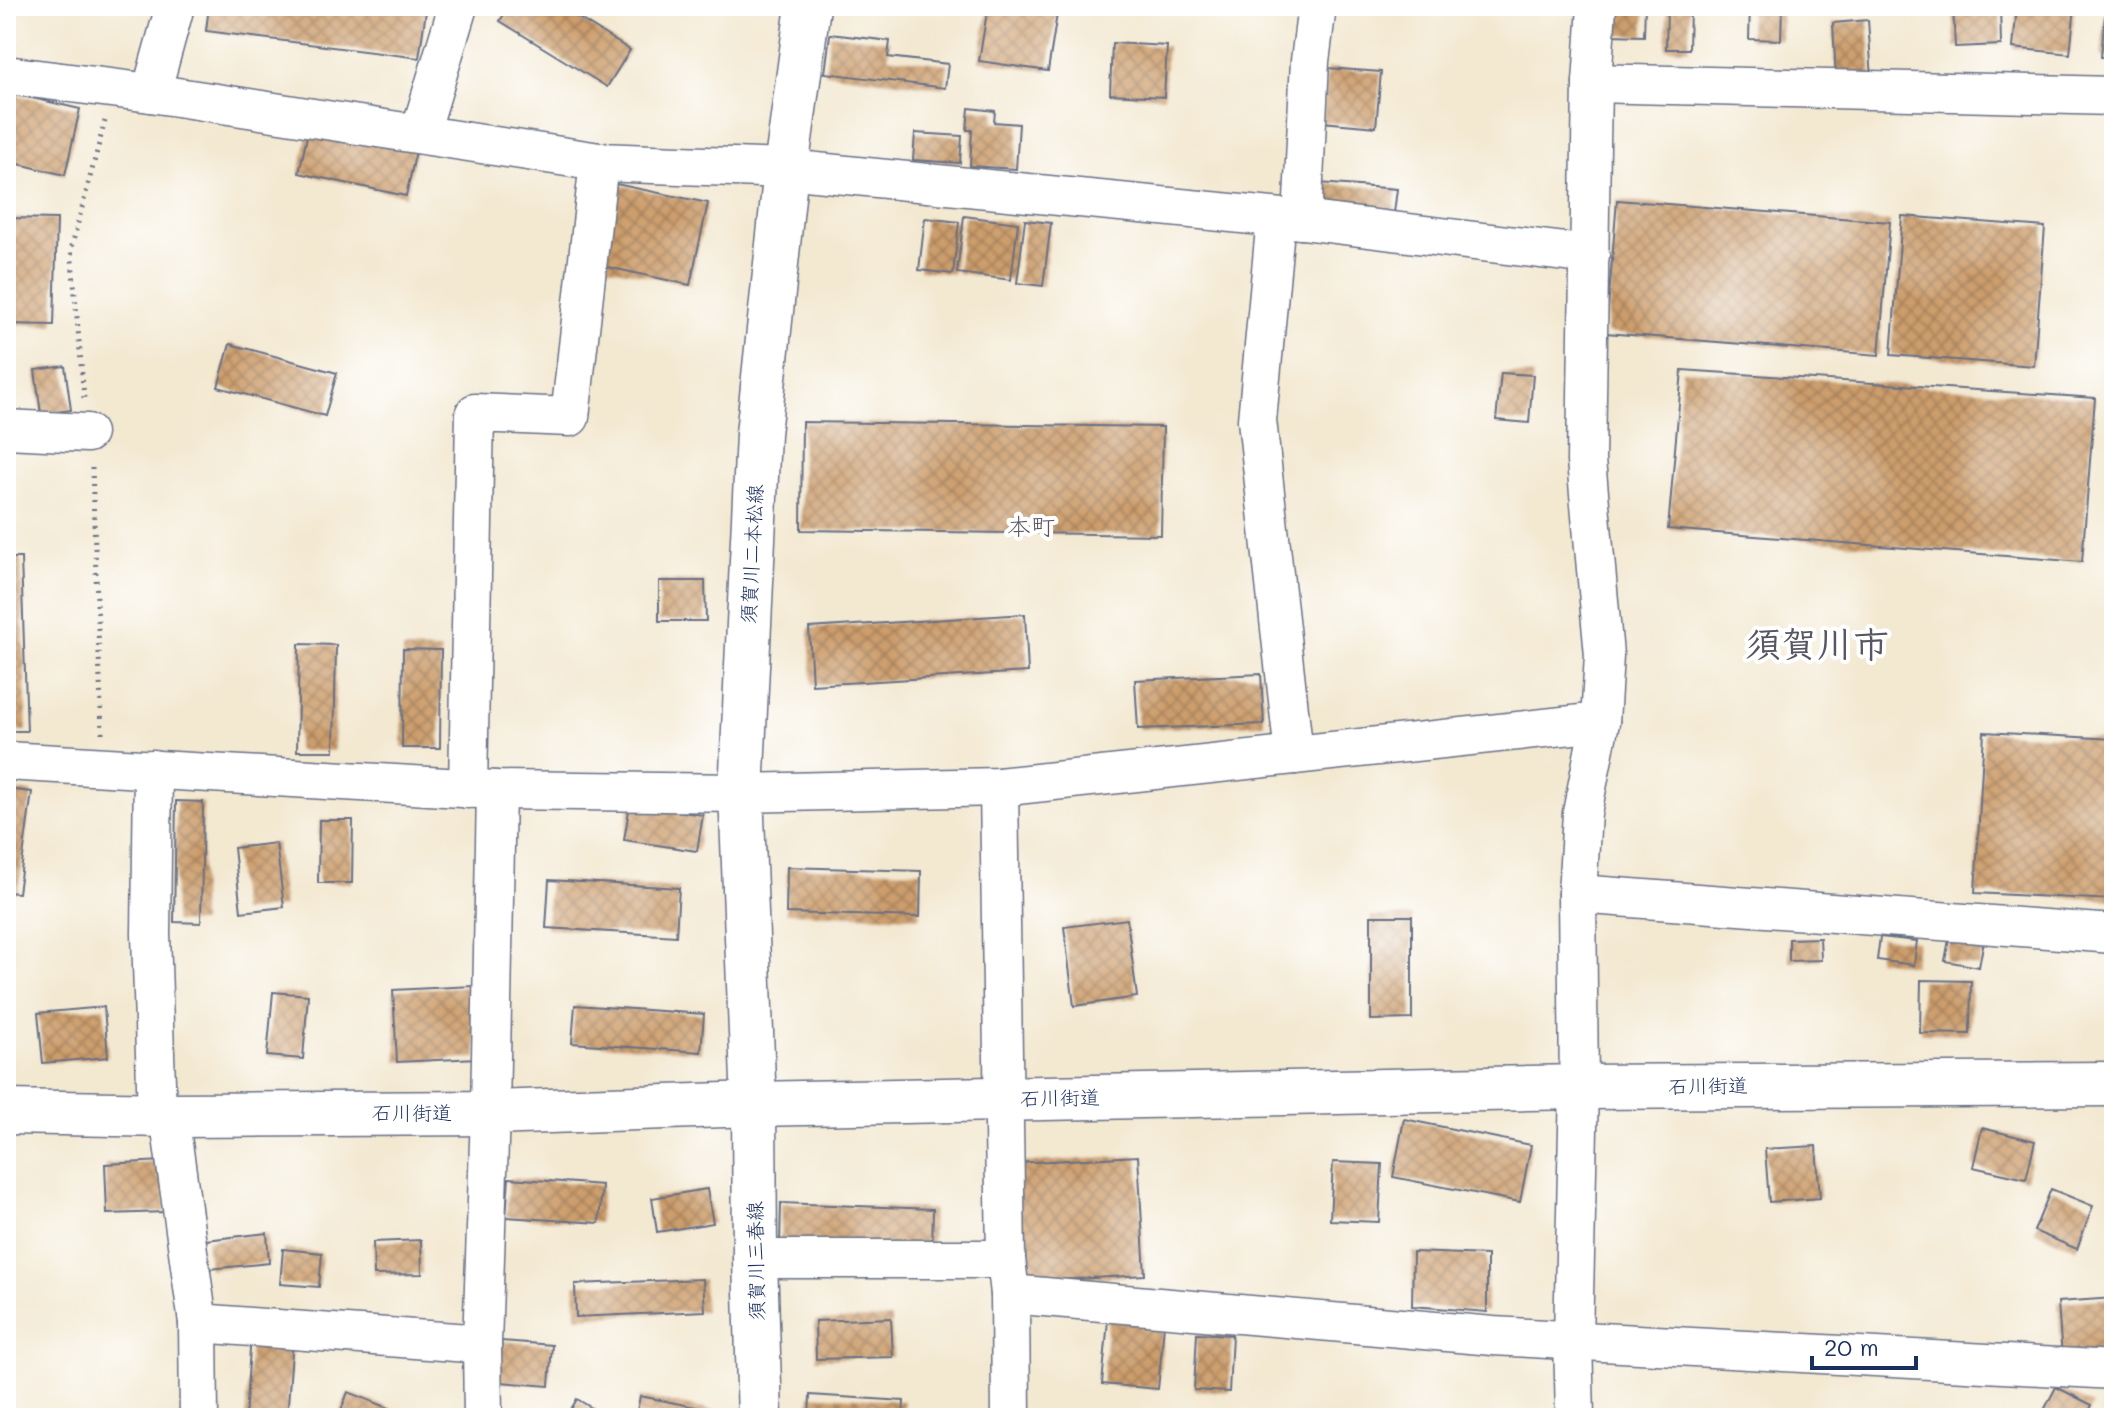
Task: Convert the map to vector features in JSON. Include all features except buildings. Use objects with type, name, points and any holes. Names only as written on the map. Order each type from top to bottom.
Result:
[{"type":"main road","name":"須賀川二本松線","points":[[754,1104],[741,793],[758,434],[786,169],[808,6]]},
{"type":"main road","name":"石川街道","points":[[6,1112],[163,1115],[490,1113],[754,1104],[1579,1087],[2114,1084]]},
{"type":"main road","name":"須賀川三春線","points":[[754,1104],[760,1418]]},
{"type":"street","points":[[151,93],[175,6]]},
{"type":"street","points":[[420,133],[458,6]]},
{"type":"street","points":[[1294,755],[1257,420],[1289,219],[1317,6]]},
{"type":"street","points":[[1575,1418],[1573,1338],[1579,1087],[1577,894],[1582,813],[1600,722],[1604,655],[1586,461],[1592,83],[1597,6]]},
{"type":"street","points":[[6,75],[151,93],[599,162],[786,169],[1289,219],[1590,255]]},
{"type":"street","points":[[1592,83],[2114,96]]},
{"type":"street","points":[[483,1418],[482,1344],[490,1113],[475,413],[570,417],[599,162]]},
{"type":"street","points":[[6,429],[87,433]]},
{"type":"street","points":[[6,761],[482,789],[741,793],[999,787],[1600,722]]},
{"type":"street","points":[[153,769],[151,934],[163,1115],[198,1323],[199,1418]]},
{"type":"street","points":[[999,787],[1011,1418]]},
{"type":"street","points":[[1577,894],[2114,934]]},
{"type":"street","points":[[755,1259],[1008,1276],[1493,1336],[2114,1370]]},
{"type":"street","points":[[198,1323],[482,1344]]},
{"type":"district","name":"本町","points":[[1031,527]]},
{"type":"district","name":"須賀川市","points":[[1817,644]]}]
